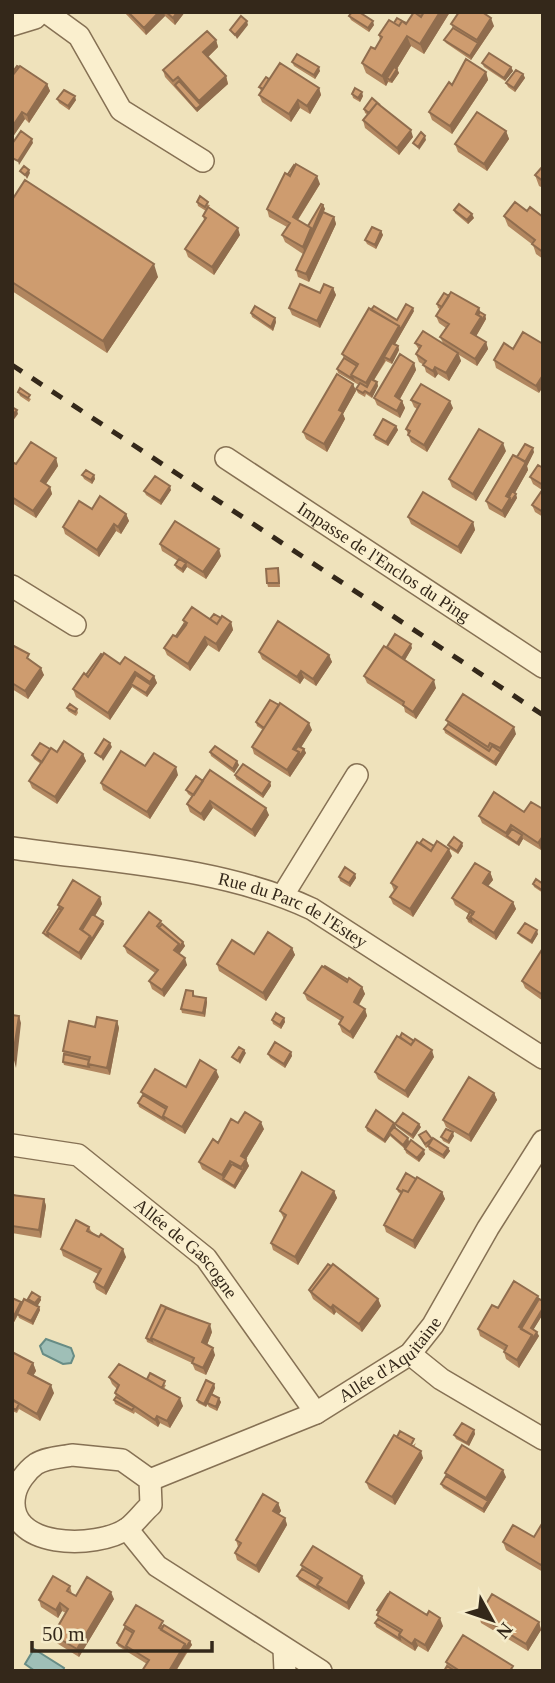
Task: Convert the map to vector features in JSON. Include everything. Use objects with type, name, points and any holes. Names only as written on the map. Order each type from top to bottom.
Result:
[{"type":"street","points":[[12,25],[35,18],[40,12]]},
{"type":"street","points":[[46,12],[79,36],[121,110],[203,161]]},
{"type":"street","name":"Impasse de l'Enclos du Ping","points":[[226,457],[543,667]]},
{"type":"street","points":[[12,586],[75,625]]},
{"type":"street","points":[[283,895],[357,775]]},
{"type":"street","name":"Rue du Parc de l'Estey","points":[[12,848],[216,878],[283,895],[312,909],[543,1058]]},
{"type":"street","name":"Allée d'Aquitaine","points":[[150,1480],[316,1413],[410,1354],[433,1325],[543,1141]]},
{"type":"street","name":"Allée de Gascogne","points":[[12,1145],[78,1156],[206,1258],[316,1413]]},
{"type":"street","points":[[410,1354],[441,1379],[543,1439]]},
{"type":"street","points":[[72,1455],[122,1460],[150,1480],[151,1505],[127,1529],[89,1542],[54,1541],[25,1527],[14,1517],[14,1484],[37,1463],[72,1455]]},
{"type":"street","points":[[127,1529],[157,1566],[321,1671]]},
{"type":"street","points":[[284,1648],[285,1671]]},
{"type":"water","points":[[46,1339],[71,1348],[74,1356],[71,1363],[63,1364],[43,1354],[40,1346]]},
{"type":"water","points":[[34,1649],[64,1668],[63,1671],[35,1671],[25,1664]]},
{"type":"building","points":[[128,12],[159,12],[144,28]]},
{"type":"building","points":[[166,12],[177,12],[173,18]]},
{"type":"building","points":[[352,12],[359,12],[373,21],[368,28],[349,16]]},
{"type":"building","points":[[414,12],[421,17],[424,12],[440,12],[420,44],[407,36],[382,76],[362,63],[371,47],[375,49],[382,37],[379,35],[389,20],[399,26],[402,21],[406,24]]},
{"type":"building","points":[[459,12],[482,12],[491,18],[477,40],[451,24]]},
{"type":"building","points":[[241,16],[247,21],[235,35],[230,30]]},
{"type":"building","points":[[397,18],[406,23],[402,21],[399,26],[394,23]]},
{"type":"building","points":[[453,28],[478,43],[470,56],[444,40]]},
{"type":"building","points":[[207,31],[216,40],[203,52],[226,76],[199,101],[178,77],[173,81],[163,70]]},
{"type":"building","points":[[489,53],[511,67],[504,78],[482,63]]},
{"type":"building","points":[[297,54],[319,67],[314,75],[292,62]]},
{"type":"building","points":[[466,59],[486,72],[450,126],[429,112],[449,82],[452,85]]},
{"type":"building","points":[[280,63],[319,88],[307,106],[298,100],[289,114],[259,95]]},
{"type":"building","points":[[20,66],[47,84],[27,115],[22,112],[12,127],[12,76]]},
{"type":"building","points":[[394,67],[397,69],[390,80],[387,78]]},
{"type":"building","points":[[516,70],[523,74],[514,88],[506,83]]},
{"type":"building","points":[[266,77],[269,79],[263,89],[259,87]]},
{"type":"building","points":[[179,81],[201,105],[196,109],[175,85]]},
{"type":"building","points":[[355,88],[362,92],[358,98],[352,94]]},
{"type":"building","points":[[64,90],[75,96],[68,106],[57,99]]},
{"type":"building","points":[[372,98],[380,105],[377,103],[369,113],[364,109]]},
{"type":"building","points":[[377,103],[411,130],[397,148],[363,120]]},
{"type":"building","points":[[477,112],[506,131],[484,164],[455,144]]},
{"type":"building","points":[[21,131],[32,139],[18,161],[12,158],[12,144]]},
{"type":"building","points":[[421,132],[425,136],[418,147],[413,143]]},
{"type":"building","points":[[296,164],[317,176],[293,217],[311,228],[303,247],[282,235],[290,223],[267,209],[285,173],[290,176]]},
{"type":"building","points":[[24,166],[29,170],[25,175],[20,171]]},
{"type":"building","points":[[543,166],[543,181],[535,175]]},
{"type":"building","points":[[25,180],[154,264],[103,341],[12,282],[12,200]]},
{"type":"building","points":[[200,196],[208,202],[205,207],[197,202]]},
{"type":"building","points":[[515,202],[527,211],[530,207],[543,217],[543,252],[532,244],[535,240],[504,216]]},
{"type":"building","points":[[321,204],[323,205],[312,231],[308,226]]},
{"type":"building","points":[[459,204],[472,214],[467,220],[454,210]]},
{"type":"building","points":[[208,207],[238,228],[212,267],[185,249],[206,218],[203,216]]},
{"type":"building","points":[[323,212],[334,217],[306,274],[296,270]]},
{"type":"building","points":[[372,227],[381,231],[375,245],[365,240]]},
{"type":"building","points":[[300,284],[320,293],[324,284],[333,288],[317,321],[289,308]]},
{"type":"building","points":[[451,292],[479,308],[476,314],[481,317],[471,333],[486,342],[475,359],[440,337],[449,324],[436,316]]},
{"type":"building","points":[[444,293],[449,296],[442,307],[437,304]]},
{"type":"building","points":[[406,304],[413,308],[400,330],[399,326],[371,310],[374,306],[397,320]]},
{"type":"building","points":[[255,306],[275,318],[271,327],[251,313]]},
{"type":"building","points":[[369,308],[399,326],[366,383],[351,375],[358,364],[342,354]]},
{"type":"building","points":[[423,331],[458,353],[446,373],[435,367],[433,371],[423,365],[426,361],[416,354],[421,346],[415,343]]},
{"type":"building","points":[[523,332],[543,344],[543,375],[536,386],[494,360],[504,343],[513,349]]},
{"type":"building","points":[[392,343],[398,346],[390,360],[384,357]]},
{"type":"building","points":[[400,354],[414,363],[395,396],[402,401],[397,411],[374,398]]},
{"type":"building","points":[[344,358],[357,366],[351,375],[353,379],[337,369]]},
{"type":"building","points":[[337,374],[353,384],[339,410],[343,412],[324,444],[303,432]]},
{"type":"building","points":[[371,379],[377,382],[370,394],[356,389],[360,383],[367,387]]},
{"type":"building","points":[[421,384],[450,401],[424,445],[408,435],[410,431],[406,429],[420,404],[411,400]]},
{"type":"building","points":[[20,388],[30,395],[28,398],[18,392]]},
{"type":"building","points":[[383,419],[396,426],[386,442],[374,435]]},
{"type":"building","points":[[479,429],[503,443],[473,494],[449,479]]},
{"type":"building","points":[[31,442],[56,458],[41,481],[50,487],[33,511],[12,497],[12,462],[16,464]]},
{"type":"building","points":[[525,444],[533,448],[525,462],[517,457]]},
{"type":"building","points":[[513,455],[526,462],[506,496],[510,498],[502,511],[486,501]]},
{"type":"building","points":[[538,465],[543,468],[543,485],[530,477]]},
{"type":"building","points":[[86,470],[94,475],[91,480],[82,475]]},
{"type":"building","points":[[155,476],[170,486],[160,501],[144,491]]},
{"type":"building","points":[[543,489],[543,512],[532,505]]},
{"type":"building","points":[[512,491],[516,494],[511,501],[509,497]]},
{"type":"building","points":[[423,492],[473,522],[458,547],[408,517]]},
{"type":"building","points":[[100,496],[126,514],[118,527],[114,524],[97,550],[63,527],[79,501],[92,509]]},
{"type":"building","points":[[175,521],[219,549],[203,572],[160,544]]},
{"type":"building","points":[[179,559],[186,563],[182,569],[175,565]]},
{"type":"building","points":[[278,568],[279,583],[267,583],[266,569]]},
{"type":"building","points":[[192,607],[217,624],[222,616],[231,622],[216,644],[205,637],[188,664],[164,648],[173,635],[177,637],[187,623],[183,620]]},
{"type":"building","points":[[214,614],[221,618],[217,624],[210,619]]},
{"type":"building","points":[[278,621],[329,655],[313,679],[301,671],[297,677],[259,652]]},
{"type":"building","points":[[395,634],[411,644],[402,658],[387,647]]},
{"type":"building","points":[[12,645],[29,654],[27,658],[41,668],[25,691],[12,683]]},
{"type":"building","points":[[384,646],[434,680],[413,712],[403,705],[404,702],[364,676]]},
{"type":"building","points":[[104,653],[120,664],[125,657],[154,676],[150,682],[135,672],[108,713],[73,689],[84,673],[88,677]]},
{"type":"building","points":[[101,654],[103,655],[88,677],[86,675]]},
{"type":"building","points":[[136,675],[151,685],[146,693],[131,684]]},
{"type":"building","points":[[463,694],[514,727],[500,748],[490,743],[488,747],[446,720]]},
{"type":"building","points":[[270,700],[279,705],[264,728],[256,722]]},
{"type":"building","points":[[280,703],[309,723],[293,749],[299,752],[287,770],[252,747]]},
{"type":"building","points":[[70,704],[77,709],[75,712],[67,708]]},
{"type":"building","points":[[448,724],[489,751],[492,746],[501,752],[494,762],[444,729]]},
{"type":"building","points":[[104,739],[110,743],[101,757],[95,753]]},
{"type":"building","points":[[64,741],[83,754],[55,797],[29,781],[51,748],[57,752]]},
{"type":"building","points":[[40,743],[50,749],[42,762],[32,755]]},
{"type":"building","points":[[215,746],[237,761],[233,769],[210,752]]},
{"type":"building","points":[[298,746],[304,749],[300,756],[295,750]]},
{"type":"building","points":[[121,751],[145,766],[154,753],[176,767],[147,812],[101,783]]},
{"type":"building","points":[[243,764],[270,782],[262,794],[235,775]]},
{"type":"building","points":[[210,770],[266,808],[252,830],[210,801],[201,814],[187,804]]},
{"type":"building","points":[[196,776],[203,781],[194,795],[186,790]]},
{"type":"building","points":[[494,792],[524,812],[531,802],[543,809],[543,836],[538,843],[511,825],[506,833],[479,816]]},
{"type":"building","points":[[512,829],[522,835],[517,843],[507,836]]},
{"type":"building","points":[[454,837],[462,843],[457,851],[448,845]]},
{"type":"building","points":[[423,839],[434,846],[431,851],[420,843]]},
{"type":"building","points":[[437,841],[449,849],[410,909],[390,897],[397,887],[391,883],[417,842],[431,851]]},
{"type":"building","points":[[475,863],[490,872],[483,883],[513,902],[494,933],[470,917],[474,912],[452,898]]},
{"type":"building","points":[[345,867],[355,874],[349,883],[339,877]]},
{"type":"building","points":[[536,879],[543,884],[542,890],[533,884]]},
{"type":"building","points":[[73,880],[100,897],[80,929],[90,936],[79,953],[47,932],[63,908],[58,905]]},
{"type":"building","points":[[59,908],[61,910],[47,932],[48,936],[43,933]]},
{"type":"building","points":[[149,912],[161,921],[157,926],[179,944],[174,950],[185,958],[162,990],[149,981],[158,970],[124,946]]},
{"type":"building","points":[[92,914],[103,921],[92,939],[82,930]]},
{"type":"building","points":[[525,923],[537,930],[531,941],[518,933]]},
{"type":"building","points":[[162,924],[183,942],[180,947],[159,928]]},
{"type":"building","points":[[268,932],[292,948],[263,993],[217,964],[232,940],[254,954]]},
{"type":"building","points":[[543,948],[543,995],[522,981]]},
{"type":"building","points":[[322,966],[347,982],[349,978],[362,987],[354,1002],[365,1009],[350,1032],[339,1024],[343,1017],[304,993]]},
{"type":"building","points":[[324,967],[348,980],[347,982]]},
{"type":"building","points":[[186,990],[193,991],[193,996],[206,998],[203,1013],[181,1009]]},
{"type":"building","points":[[276,1013],[284,1018],[280,1025],[272,1020]]},
{"type":"building","points":[[12,1015],[19,1016],[13,1056],[12,1056]]},
{"type":"building","points":[[97,1017],[117,1021],[107,1068],[88,1064],[90,1057],[63,1051],[69,1021],[95,1027]]},
{"type":"building","points":[[402,1033],[414,1041],[411,1045],[400,1037]]},
{"type":"building","points":[[397,1036],[411,1045],[415,1039],[432,1050],[405,1091],[375,1072]]},
{"type":"building","points":[[275,1042],[291,1052],[284,1064],[268,1054]]},
{"type":"building","points":[[239,1047],[244,1050],[238,1061],[232,1057]]},
{"type":"building","points":[[64,1054],[89,1060],[89,1067],[63,1062]]},
{"type":"building","points":[[200,1060],[216,1070],[182,1127],[163,1116],[167,1107],[141,1092],[155,1069],[186,1087]]},
{"type":"building","points":[[469,1077],[494,1093],[469,1135],[443,1120]]},
{"type":"building","points":[[143,1095],[166,1109],[164,1119],[138,1103]]},
{"type":"building","points":[[376,1110],[394,1123],[384,1140],[366,1127]]},
{"type":"building","points":[[245,1112],[261,1122],[241,1156],[246,1159],[241,1167],[230,1161],[222,1175],[199,1162],[213,1139],[218,1143],[231,1119],[238,1123]]},
{"type":"building","points":[[403,1113],[419,1124],[412,1135],[395,1124]]},
{"type":"building","points":[[394,1127],[408,1138],[403,1145],[389,1133]]},
{"type":"building","points":[[446,1129],[453,1132],[448,1141],[441,1137]]},
{"type":"building","points":[[426,1131],[432,1139],[425,1144],[419,1135]]},
{"type":"building","points":[[433,1138],[448,1148],[443,1155],[428,1146]]},
{"type":"building","points":[[411,1140],[424,1150],[417,1158],[405,1149]]},
{"type":"building","points":[[232,1164],[243,1170],[234,1186],[223,1179]]},
{"type":"building","points":[[302,1172],[334,1191],[295,1257],[271,1243],[286,1215],[280,1211]]},
{"type":"building","points":[[406,1173],[416,1179],[408,1192],[402,1192],[397,1189]]},
{"type":"building","points":[[417,1177],[442,1192],[413,1241],[384,1225],[403,1190],[408,1192]]},
{"type":"building","points":[[12,1195],[44,1199],[39,1230],[12,1226]]},
{"type":"building","points":[[76,1220],[89,1227],[87,1231],[99,1237],[101,1234],[123,1249],[104,1288],[94,1282],[101,1269],[61,1249]]},
{"type":"building","points":[[328,1264],[331,1266],[311,1292],[309,1290]]},
{"type":"building","points":[[333,1264],[378,1299],[359,1324],[333,1305],[331,1308],[311,1292]]},
{"type":"building","points":[[514,1281],[538,1296],[519,1327],[532,1335],[517,1360],[504,1352],[507,1346],[478,1329],[492,1305],[498,1308]]},
{"type":"building","points":[[32,1292],[40,1297],[35,1303],[28,1299]]},
{"type":"building","points":[[12,1298],[21,1302],[12,1320]]},
{"type":"building","points":[[24,1299],[39,1307],[31,1321],[17,1314]]},
{"type":"building","points":[[539,1299],[543,1301],[543,1308],[531,1328],[537,1332],[533,1338],[521,1329]]},
{"type":"building","points":[[161,1305],[177,1312],[166,1308],[152,1341],[146,1338]]},
{"type":"building","points":[[166,1308],[210,1324],[202,1342],[213,1348],[203,1368],[192,1363],[194,1358],[151,1338]]},
{"type":"building","points":[[12,1352],[33,1363],[28,1373],[51,1385],[37,1414],[12,1399]]},
{"type":"building","points":[[119,1364],[180,1398],[167,1421],[157,1416],[155,1420],[115,1393],[119,1385],[109,1377]]},
{"type":"building","points":[[150,1373],[165,1381],[162,1388],[147,1379]]},
{"type":"building","points":[[206,1380],[214,1384],[204,1404],[197,1400]]},
{"type":"building","points":[[211,1394],[219,1398],[216,1407],[207,1403]]},
{"type":"building","points":[[116,1397],[134,1407],[132,1410],[114,1400]]},
{"type":"building","points":[[12,1400],[19,1404],[16,1410],[12,1408]]},
{"type":"building","points":[[462,1423],[474,1430],[467,1443],[454,1435]]},
{"type":"building","points":[[400,1431],[414,1439],[411,1445],[397,1437]]},
{"type":"building","points":[[394,1435],[421,1451],[392,1497],[366,1482]]},
{"type":"building","points":[[462,1445],[503,1470],[486,1498],[445,1473]]},
{"type":"building","points":[[446,1476],[488,1501],[483,1509],[441,1484]]},
{"type":"building","points":[[263,1494],[278,1503],[273,1511],[285,1518],[256,1566],[235,1553],[241,1543],[236,1540]]},
{"type":"building","points":[[543,1522],[541,1565],[503,1542],[513,1525],[534,1537]]},
{"type":"building","points":[[313,1546],[362,1576],[347,1603],[317,1585],[322,1578],[301,1565]]},
{"type":"building","points":[[302,1569],[321,1580],[317,1585],[319,1589],[297,1576]]},
{"type":"building","points":[[53,1576],[70,1586],[67,1591],[76,1596],[87,1577],[111,1592],[77,1649],[53,1635],[68,1609],[60,1603],[56,1610],[39,1600]]},
{"type":"building","points":[[390,1592],[427,1615],[429,1611],[440,1618],[425,1645],[415,1639],[412,1644],[399,1635],[402,1630],[377,1615]]},
{"type":"building","points":[[492,1594],[539,1622],[526,1644],[479,1616]]},
{"type":"building","points":[[136,1605],[163,1621],[159,1628],[185,1644],[169,1671],[142,1671],[149,1660],[126,1646],[134,1631],[124,1625]]},
{"type":"building","points":[[378,1619],[400,1632],[400,1639],[375,1623]]},
{"type":"building","points":[[164,1625],[190,1641],[186,1648],[185,1644],[161,1630]]},
{"type":"building","points":[[125,1628],[133,1633],[127,1649],[117,1643]]},
{"type":"building","points":[[463,1635],[513,1666],[510,1671],[460,1671],[446,1662]]},
{"type":"railway","points":[[12,365],[543,715]]}]
